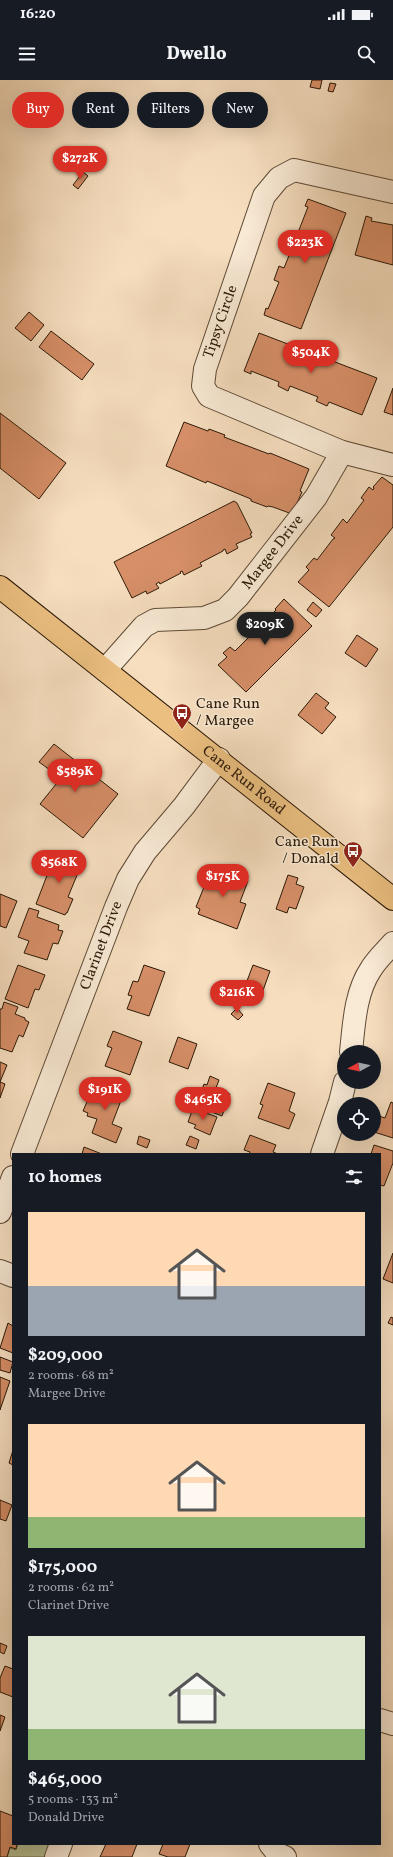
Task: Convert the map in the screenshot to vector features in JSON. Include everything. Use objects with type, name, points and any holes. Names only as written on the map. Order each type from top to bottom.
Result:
[{"type":"highway","name":"Cane Run Road","points":[[0,587],[219,759],[393,899]]},
{"type":"street","name":"Tipsy Circle","points":[[393,192],[294,170],[279,178],[264,196],[204,369],[203,386],[209,396],[342,452],[393,465]]},
{"type":"street","name":"Margee Drive","points":[[105,670],[144,626],[155,620],[204,618],[225,610],[238,597],[316,497],[342,452]]},
{"type":"street","name":"Clarinet Drive","points":[[22,1153],[128,878],[145,852],[184,806],[219,759]]},
{"type":"street","points":[[352,1045],[356,1008],[361,988],[372,967],[393,943]]},
{"type":"street","points":[[322,1153],[343,1089]]},
{"type":"street","points":[[0,1212],[12,1181]]},
{"type":"street","points":[[0,1271],[12,1276]]},
{"type":"street","points":[[381,1720],[393,1724]]},
{"type":"street","points":[[56,1857],[61,1845]]},
{"type":"street","points":[[271,1845],[278,1854],[285,1857]]},
{"type":"green space","points":[[18,1845],[50,1845],[46,1857],[7,1857],[10,1848],[16,1850]]},
{"type":"building","points":[[312,80],[322,80],[320,89],[310,87]]},
{"type":"building","points":[[330,83],[336,84],[333,92],[328,91]]},
{"type":"building","points":[[83,172],[88,176],[78,189],[73,185]]},
{"type":"building","points":[[308,199],[346,213],[301,329],[264,315],[279,282],[274,280],[279,266],[284,268],[292,248],[287,246],[292,232],[297,235],[308,207],[305,206]]},
{"type":"building","points":[[366,216],[372,218],[371,221],[393,225],[393,265],[355,255]]},
{"type":"building","points":[[29,312],[44,325],[31,341],[15,328]]},
{"type":"building","points":[[51,331],[94,364],[82,380],[39,347]]},
{"type":"building","points":[[259,333],[377,378],[362,415],[329,402],[327,406],[316,401],[318,397],[290,386],[288,391],[278,386],[279,382],[251,371],[251,374],[244,371]]},
{"type":"building","points":[[393,388],[393,415],[384,412]]},
{"type":"building","points":[[0,413],[66,463],[39,499],[0,468]]},
{"type":"building","points":[[184,422],[208,431],[209,429],[225,435],[224,437],[269,454],[270,453],[309,469],[300,491],[302,492],[292,514],[251,501],[251,499],[207,481],[206,483],[166,466]]},
{"type":"building","points":[[382,477],[393,485],[393,527],[329,607],[298,582],[309,570],[306,567],[314,558],[317,560],[335,538],[331,535],[343,519],[347,523],[364,500],[361,498],[369,487],[373,490],[373,487]]},
{"type":"building","points":[[234,501],[237,503],[252,533],[250,534],[252,537],[236,544],[238,548],[227,554],[225,549],[200,563],[202,566],[184,575],[182,571],[180,572],[181,573],[160,584],[159,582],[156,584],[159,588],[147,594],[146,591],[132,598],[114,562]]},
{"type":"building","points":[[284,599],[312,626],[246,692],[218,665],[227,657],[223,653],[230,647],[235,651],[276,610],[275,609]]},
{"type":"building","points":[[313,602],[322,610],[316,617],[307,610]]},
{"type":"building","points":[[357,635],[378,649],[366,667],[345,653]]},
{"type":"building","points":[[316,693],[329,703],[325,708],[336,717],[322,734],[298,715]]},
{"type":"building","points":[[54,744],[118,794],[83,838],[40,804],[61,778],[39,762]]},
{"type":"building","points":[[56,852],[82,863],[68,897],[73,899],[65,915],[36,904]]},
{"type":"building","points":[[216,868],[248,881],[240,902],[246,904],[237,929],[198,914],[200,909],[196,907],[210,872],[214,873]]},
{"type":"building","points":[[288,875],[298,878],[296,884],[304,887],[296,909],[289,907],[287,913],[276,909]]},
{"type":"building","points":[[0,894],[17,901],[6,928],[0,926]]},
{"type":"building","points":[[29,908],[39,911],[37,917],[59,925],[58,930],[63,931],[58,944],[53,943],[47,960],[24,953],[29,941],[18,937]]},
{"type":"building","points":[[18,965],[45,975],[39,990],[35,989],[28,1008],[5,999]]},
{"type":"building","points":[[144,965],[165,972],[149,1016],[127,1009],[132,996],[128,995],[133,981],[138,982]]},
{"type":"building","points":[[253,965],[270,971],[261,996],[244,989]]},
{"type":"building","points":[[4,1002],[18,1007],[15,1014],[25,1018],[25,1020],[29,1022],[23,1037],[19,1035],[12,1052],[0,1048],[0,1009],[2,1009]]},
{"type":"building","points":[[237,1008],[243,1015],[238,1020],[231,1014]]},
{"type":"building","points":[[113,1031],[142,1042],[130,1075],[105,1066],[112,1048],[107,1046]]},
{"type":"building","points":[[178,1037],[197,1044],[188,1069],[169,1062]]},
{"type":"building","points":[[0,1062],[7,1065],[0,1082]]},
{"type":"building","points":[[210,1076],[219,1080],[216,1088],[230,1094],[222,1116],[196,1106],[204,1084],[207,1085]]},
{"type":"building","points":[[100,1081],[125,1090],[112,1124],[122,1128],[116,1143],[92,1133],[97,1119],[87,1116],[88,1113],[83,1111],[89,1097],[94,1099]]},
{"type":"building","points":[[0,1082],[5,1084],[0,1098]]},
{"type":"building","points":[[268,1083],[295,1093],[289,1111],[295,1114],[289,1129],[258,1118],[263,1105],[260,1104]]},
{"type":"building","points":[[391,1102],[393,1103],[393,1138],[381,1134],[381,1117],[385,1118]]},
{"type":"building","points":[[193,1108],[217,1117],[210,1135],[194,1128],[196,1125],[188,1122]]},
{"type":"building","points":[[250,1135],[276,1145],[273,1152],[276,1153],[250,1153],[244,1150]]},
{"type":"building","points":[[139,1136],[150,1140],[147,1148],[137,1144]]},
{"type":"building","points":[[190,1136],[199,1140],[196,1149],[186,1145]]},
{"type":"building","points":[[374,1145],[393,1151],[393,1163],[384,1186],[381,1185],[381,1153],[371,1153]]},
{"type":"building","points":[[84,1147],[99,1153],[82,1153]]},
{"type":"building","points":[[393,1253],[393,1283],[383,1279]]},
{"type":"building","points":[[391,1317],[393,1318],[393,1325],[388,1323]]},
{"type":"building","points":[[8,1323],[12,1325],[12,1353],[0,1348]]},
{"type":"building","points":[[0,1357],[12,1362],[10,1373],[0,1370]]},
{"type":"building","points":[[0,1377],[10,1381],[0,1410]]},
{"type":"building","points":[[12,1453],[12,1464],[9,1463]]},
{"type":"building","points":[[0,1500],[12,1505],[6,1521],[0,1519]]},
{"type":"building","points":[[0,1643],[7,1646],[4,1654],[0,1652]]},
{"type":"building","points":[[5,1666],[12,1669],[12,1697],[0,1692],[0,1678]]},
{"type":"building","points":[[0,1715],[5,1717],[0,1731]]},
{"type":"building","points":[[0,1811],[12,1816],[12,1845],[17,1845],[16,1849],[10,1847],[7,1857],[0,1857]]},
{"type":"building","points":[[106,1845],[137,1845],[132,1857],[100,1857]]},
{"type":"building","points":[[163,1845],[190,1845],[185,1857],[168,1857],[159,1854]]},
{"type":"place","name":"Cane Run / Margee","points":[[182,730]]},
{"type":"place","name":"Cane Run / Donald","points":[[353,868]]}]
